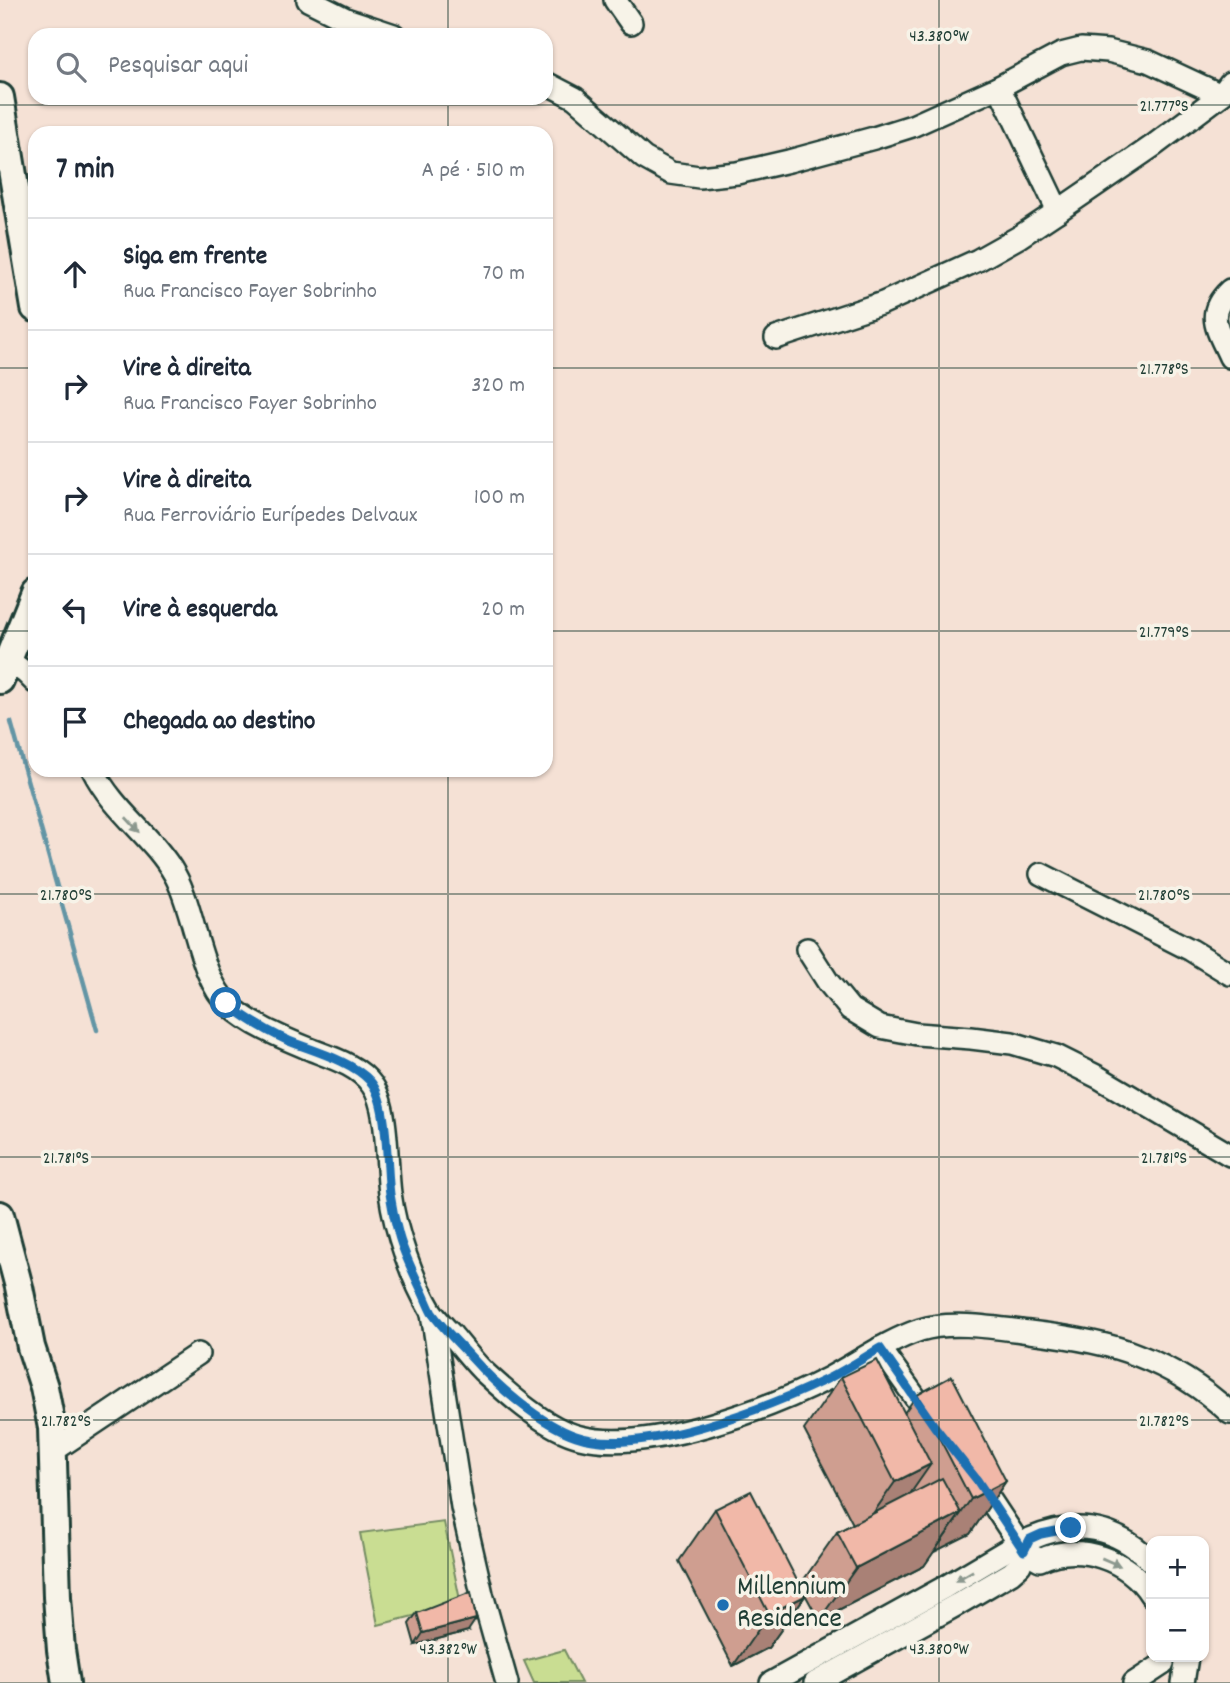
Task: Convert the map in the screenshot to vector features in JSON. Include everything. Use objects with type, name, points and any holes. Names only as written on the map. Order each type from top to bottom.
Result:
[{"type":"main road","points":[[0,97],[28,266]]},
{"type":"main road","points":[[6,652],[28,607]]},
{"type":"main road","points":[[0,1215],[52,1428],[57,1597],[66,1683]]},
{"type":"street","points":[[307,0],[346,19],[373,28]]},
{"type":"street","points":[[615,0],[631,23]]},
{"type":"street","points":[[553,87],[575,98],[644,158],[671,173],[699,177],[737,173],[776,164],[912,126],[999,87],[1061,54],[1081,50],[1108,51],[1148,61],[1226,89]]},
{"type":"street","points":[[999,87],[1058,211]]},
{"type":"street","points":[[776,338],[883,303],[978,260],[1019,237],[1180,127],[1226,89]]},
{"type":"street","points":[[1230,290],[1217,304],[1215,318],[1230,357]]},
{"type":"street","points":[[6,652],[28,675]]},
{"type":"street","points":[[96,777],[118,808],[173,871],[183,890],[190,919],[213,984],[226,1003],[249,1021],[356,1070],[369,1080],[376,1091],[382,1111],[394,1215],[400,1239],[432,1314],[462,1507],[482,1594],[507,1683]]},
{"type":"street","points":[[1041,874],[1191,950],[1230,974]]},
{"type":"street","points":[[807,949],[828,982],[850,1009],[880,1027],[917,1034],[1012,1043],[1056,1056],[1098,1077],[1230,1155]]},
{"type":"street","points":[[0,1272],[23,1305]]},
{"type":"street","points":[[432,1314],[482,1369],[550,1424],[577,1437],[612,1442],[657,1437],[723,1421],[826,1379],[880,1348],[922,1329],[963,1325],[1074,1338],[1135,1353],[1177,1373],[1230,1413]]},
{"type":"street","points":[[880,1348],[944,1437]]},
{"type":"street","points":[[53,1451],[198,1353]]},
{"type":"street","points":[[969,1469],[1024,1551]]},
{"type":"street","points":[[815,1683],[1011,1573],[1020,1565],[1030,1539],[1041,1534],[1085,1527],[1099,1529],[1117,1536],[1146,1556]]},
{"type":"street","points":[[771,1683],[1009,1549],[1024,1551],[1040,1560],[1052,1554],[1075,1552],[1108,1559],[1126,1568],[1146,1587]]},
{"type":"street","points":[[1183,1683],[1186,1662]]},
{"type":"street","points":[[1134,1683],[1162,1668]]},
{"type":"green space","points":[[444,1522],[460,1600],[425,1613],[378,1625],[360,1533]]},
{"type":"green space","points":[[564,1650],[581,1683],[534,1683],[524,1661]]},
{"type":"building","points":[[877,1360],[931,1464],[895,1482],[841,1377]]},
{"type":"building","points":[[952,1376],[1006,1481],[971,1499],[917,1395]]},
{"type":"building","points":[[942,1478],[961,1513],[856,1568],[837,1532]]},
{"type":"building","points":[[751,1491],[805,1596],[769,1614],[715,1509]]},
{"type":"building","points":[[471,1592],[476,1619],[423,1633],[417,1613]]},
{"type":"waterway","points":[[11,722],[97,1030]]},
{"type":"place","name":"Millennium Residence","points":[[723,1605]]},
{"type":"route","points":[[226,1003],[249,1021],[337,1060],[369,1080],[376,1091],[382,1111],[390,1192],[400,1239],[432,1314],[482,1369],[550,1424],[577,1437],[612,1442],[657,1437],[723,1421],[779,1400],[826,1379],[880,1348],[935,1427],[977,1480],[1024,1551],[1030,1539],[1071,1528]]}]
